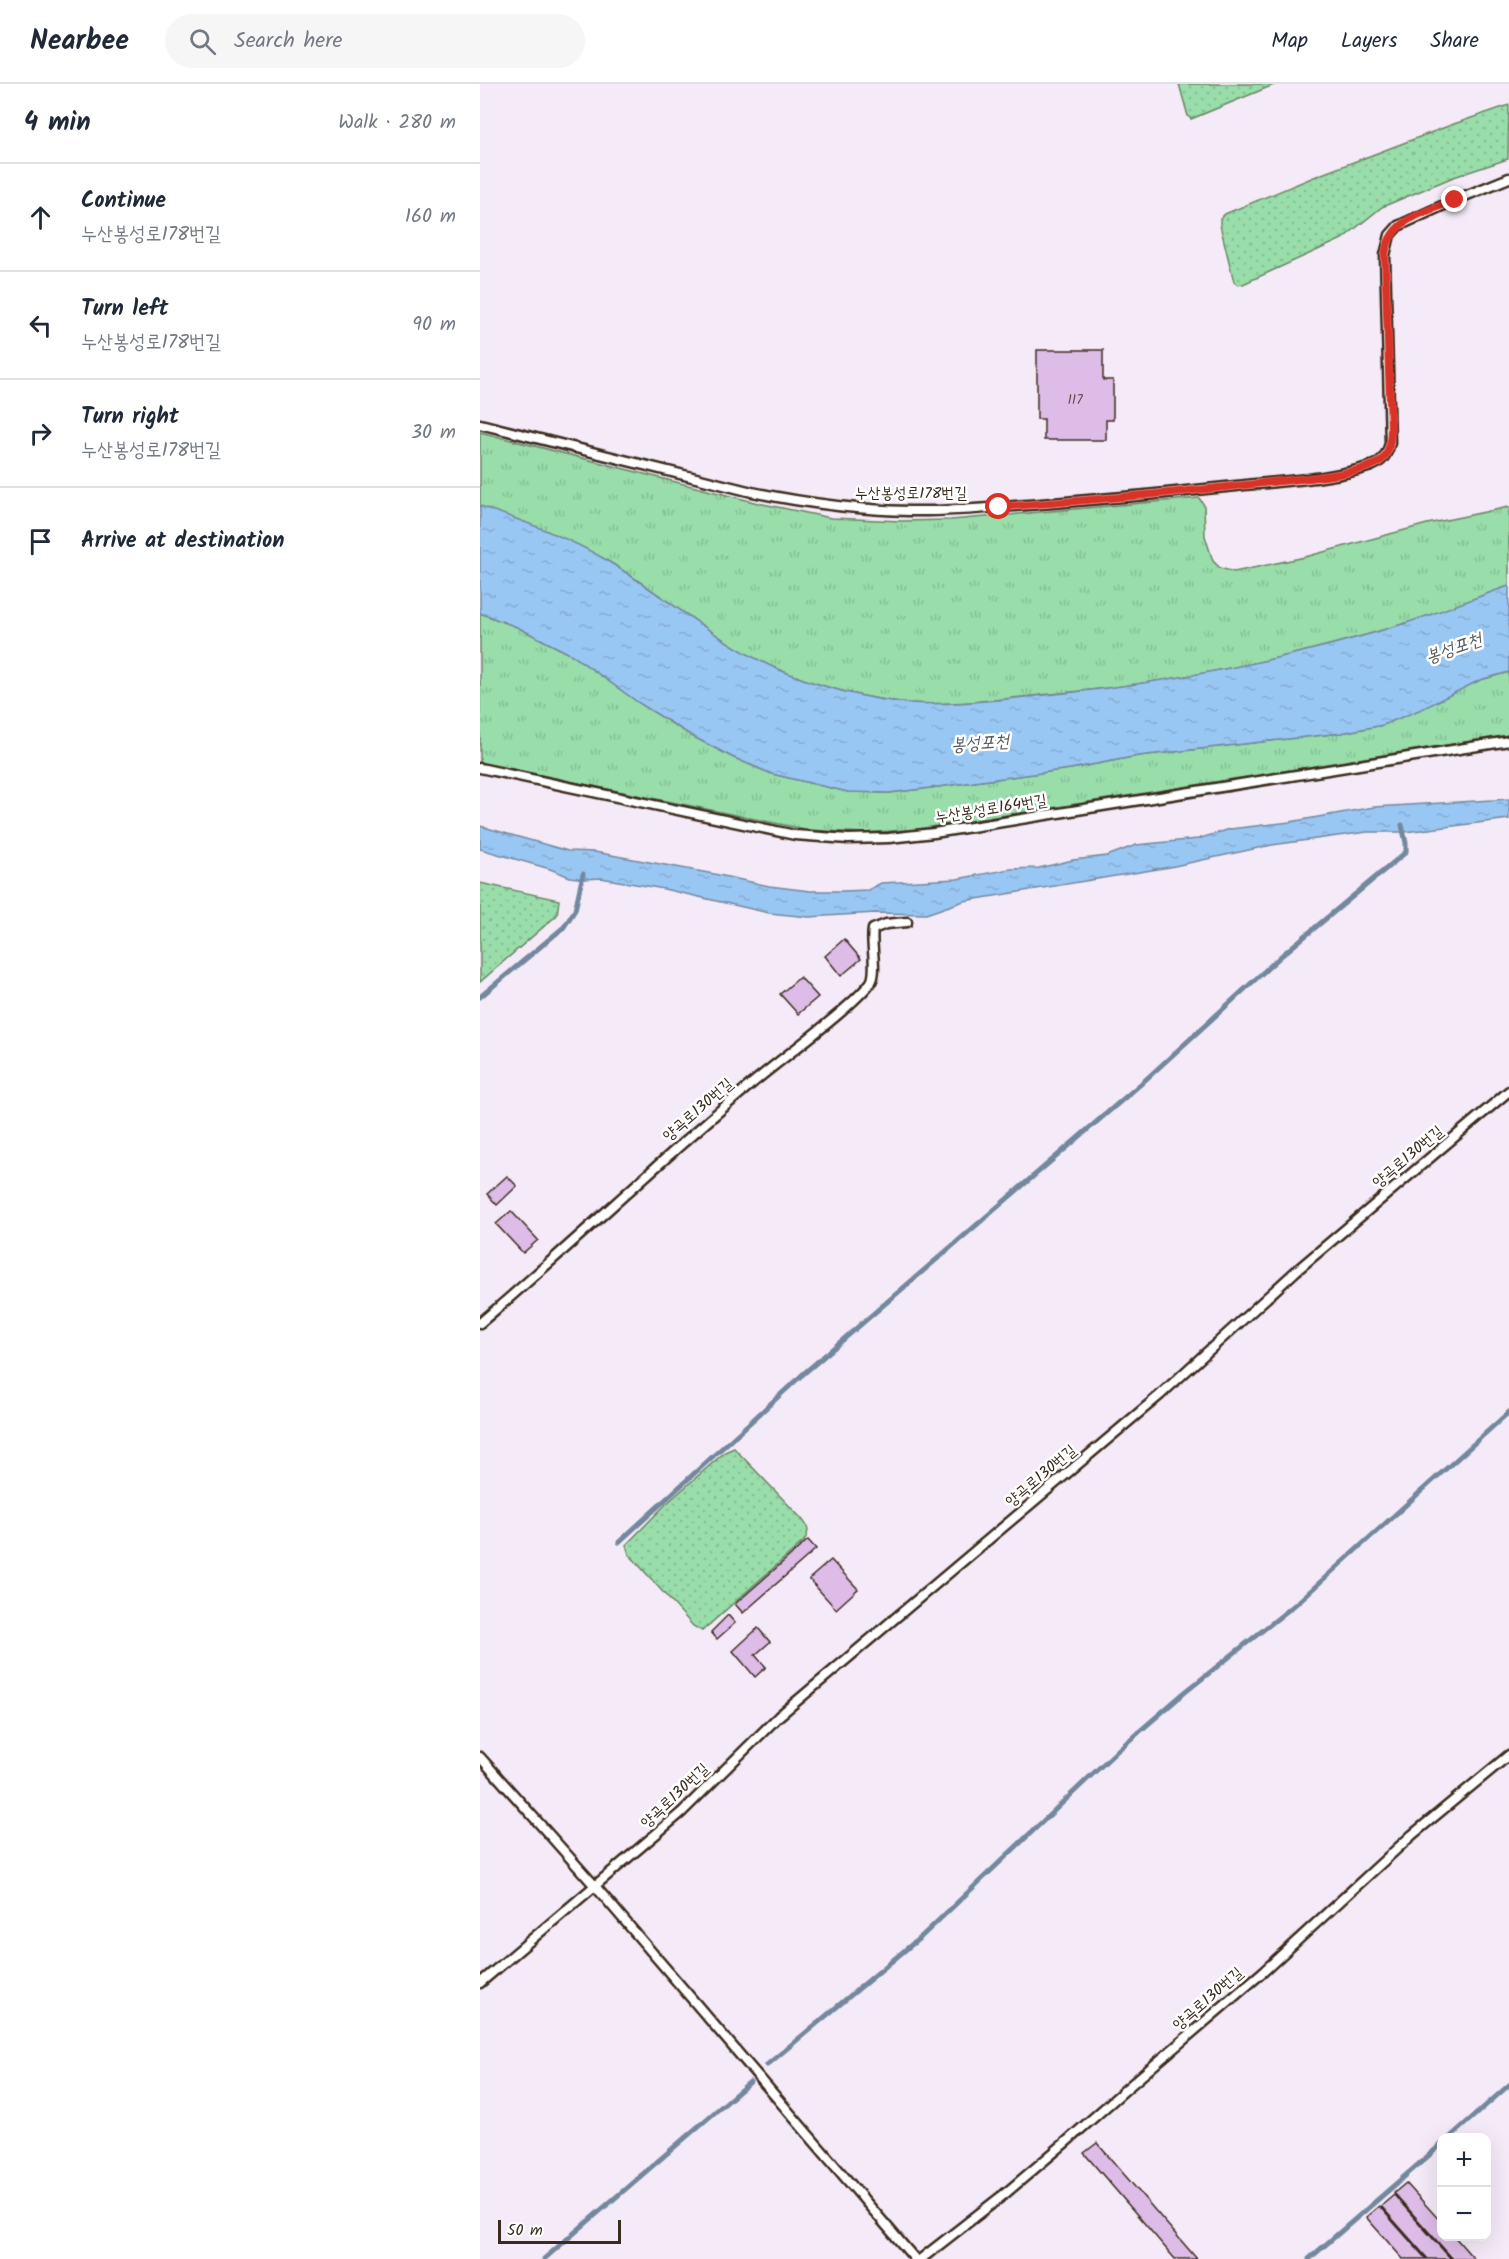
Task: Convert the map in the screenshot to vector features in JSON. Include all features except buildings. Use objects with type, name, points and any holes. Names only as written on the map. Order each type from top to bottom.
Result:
[{"type":"lane","name":"누산봉성로178번길","points":[[480,424],[752,492],[852,509],[913,511],[1159,495],[1335,474],[1371,466],[1381,461],[1390,443],[1385,255],[1390,235],[1398,226],[1414,218],[1509,178]]},
{"type":"lane","name":"누산봉성로164번길","points":[[480,768],[795,835],[848,839],[889,838],[1070,812],[1509,741]]},
{"type":"lane","name":"양곡로130번길","points":[[480,1323],[748,1086],[822,1028],[863,992],[873,980],[871,940],[873,929],[886,924],[907,922]]},
{"type":"lane","name":"양곡로130번길","points":[[480,1983],[682,1812],[779,1716],[1160,1395],[1296,1271],[1509,1091]]},
{"type":"lane","name":"양곡로130번길","points":[[921,2259],[999,2199],[1066,2142],[1264,1971],[1412,1835],[1509,1755]]},
{"type":"lane","points":[[480,1757],[595,1886],[915,2259]]},
{"type":"green space","points":[[1179,84],[1276,84],[1191,119],[1188,116]]},
{"type":"green space","points":[[1509,105],[1508,159],[1451,178],[1382,207],[1342,239],[1243,284],[1238,285],[1234,282],[1220,225],[1220,219],[1225,214],[1314,177]]},
{"type":"green space","points":[[480,432],[758,503],[831,518],[901,521],[951,520],[1199,498],[1204,505],[1205,536],[1213,561],[1220,568],[1234,572],[1305,557],[1427,524],[1509,507],[1509,586],[1419,619],[1363,636],[1230,668],[1097,689],[998,699],[945,703],[893,701],[829,688],[782,671],[736,648],[606,560],[544,530],[480,506]]},
{"type":"green space","points":[[480,613],[517,627],[572,655],[639,703],[692,736],[732,757],[772,774],[848,792],[889,793],[1070,769],[1138,756],[1341,733],[1383,725],[1480,680],[1509,672],[1509,735],[919,829],[864,833],[809,830],[480,763]]},
{"type":"green space","points":[[480,883],[559,900],[557,915],[480,982]]},
{"type":"green space","points":[[734,1448],[801,1518],[808,1532],[804,1541],[702,1631],[693,1626],[629,1554],[626,1545],[666,1504],[725,1452]]},
{"type":"water","name":"봉성포천","points":[[480,506],[544,530],[606,560],[714,634],[759,660],[813,683],[877,699],[926,704],[978,702],[1092,690],[1183,677],[1273,659],[1362,636],[1419,619],[1509,586],[1509,672],[1480,680],[1424,708],[1383,725],[1341,733],[1138,756],[1070,769],[889,793],[848,792],[772,774],[732,757],[692,736],[639,703],[572,655],[517,627],[480,613]]},
{"type":"water","points":[[1509,799],[1509,819],[1405,832],[1367,832],[1272,845],[1170,867],[964,901],[926,914],[875,913],[809,917],[769,913],[664,889],[601,878],[570,877],[480,849],[480,826],[568,851],[595,852],[769,886],[810,891],[868,890],[881,883],[957,879],[1010,869],[1039,868],[1073,860],[1107,856],[1136,845],[1198,839],[1230,829],[1290,822],[1374,807]]},
{"type":"waterway","points":[[619,1542],[802,1375],[1143,1082],[1281,956],[1406,852],[1402,825]]},
{"type":"waterway","points":[[480,997],[564,927],[575,910],[583,874]]},
{"type":"waterway","points":[[767,2065],[922,1936],[1118,1750],[1184,1693],[1297,1603],[1509,1412]]},
{"type":"waterway","points":[[544,2259],[750,2082]]},
{"type":"waterway","points":[[1455,2133],[1509,2085]]},
{"type":"waterway","points":[[1309,2259],[1437,2148]]},
{"type":"route","points":[[999,507],[1159,495],[1335,474],[1371,466],[1381,461],[1387,453],[1391,430],[1385,255],[1387,243],[1390,235],[1398,226],[1455,200]]}]
